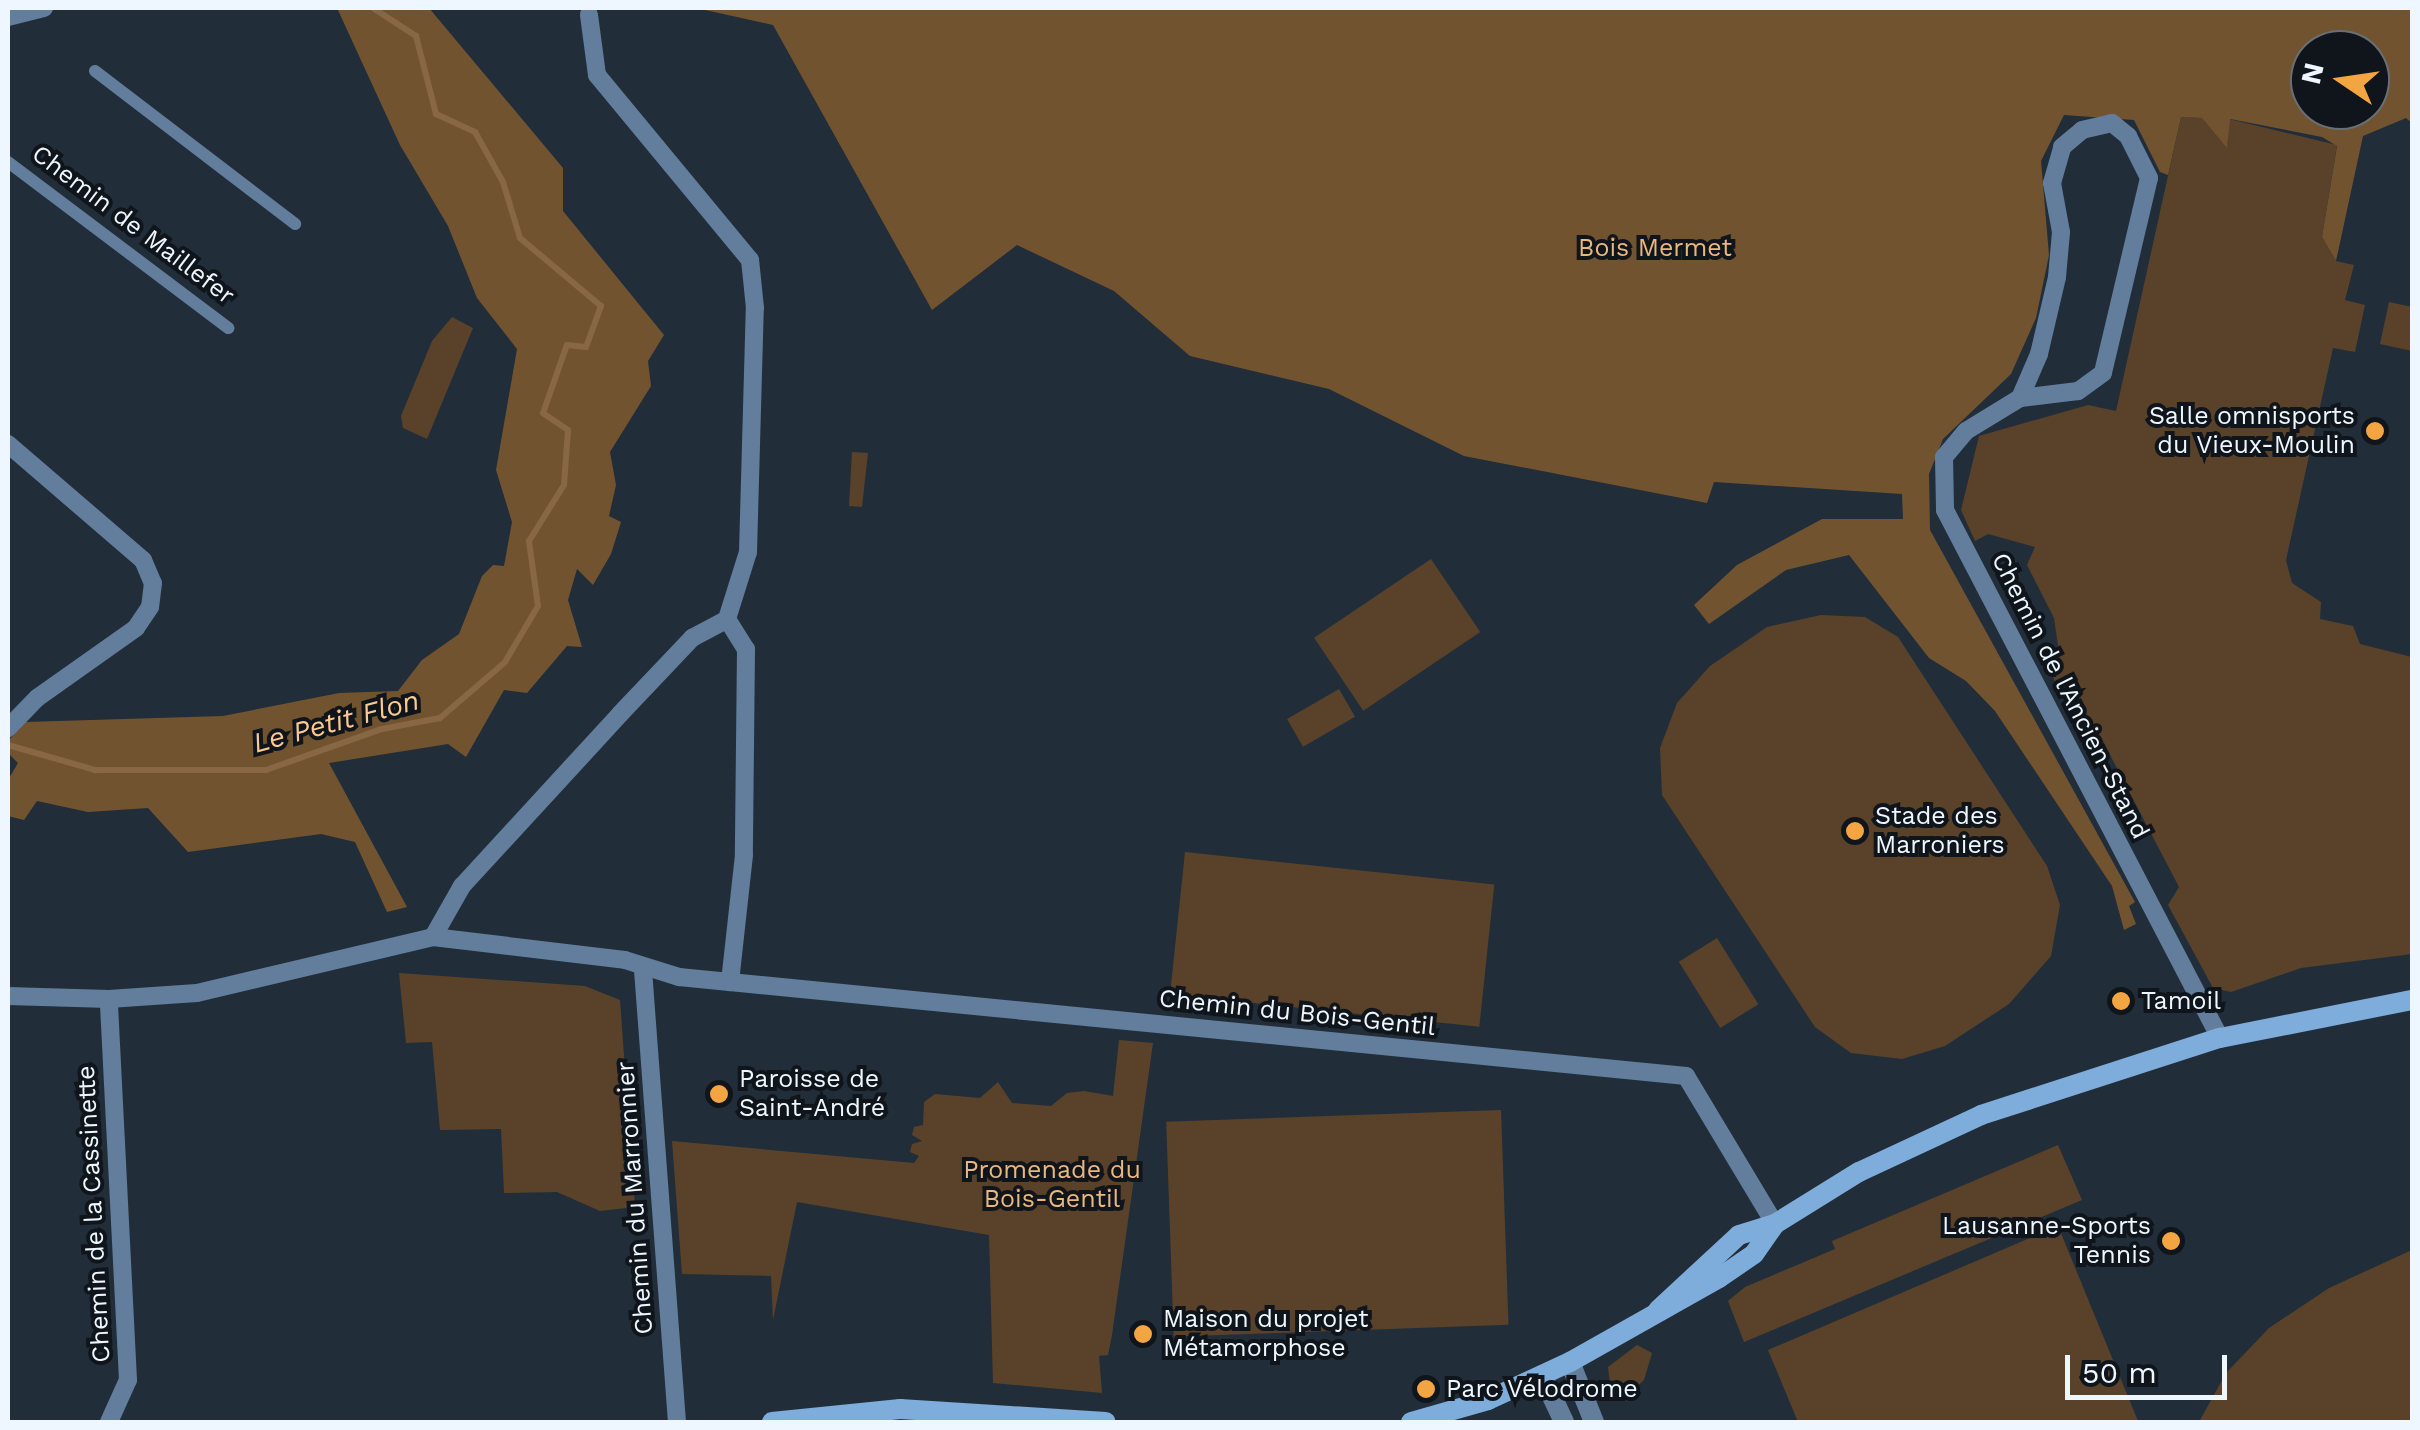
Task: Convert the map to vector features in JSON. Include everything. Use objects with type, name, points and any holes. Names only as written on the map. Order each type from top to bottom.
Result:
[{"type":"main road","points":[[1411,1422],[1488,1400],[1570,1362],[1658,1310],[1739,1234],[1775,1224],[1859,1172],[1981,1116],[2220,1038],[2412,1000]]},
{"type":"main road","points":[[772,1422],[900,1409],[1106,1422]]},
{"type":"street","points":[[8,16],[44,8]]},
{"type":"street","points":[[433,937],[462,886],[692,638],[726,619],[748,552],[755,308],[750,260],[597,75],[589,15]]},
{"type":"street","points":[[95,72],[295,224]]},
{"type":"street","name":"Chemin de l'Ancien-Stand","points":[[2020,398],[2039,354],[2058,277],[2062,232],[2052,183],[2062,147],[2082,130],[2112,123],[2128,136],[2149,178],[2103,373],[2078,391],[2020,398],[1966,431],[1944,457],[1946,510],[2220,1038]]},
{"type":"street","name":"Chemin de Maillefer","points":[[8,162],[228,328]]},
{"type":"street","points":[[8,444],[144,560],[152,583],[150,608],[136,628],[95,653],[11,724]]},
{"type":"street","points":[[726,619],[746,649],[744,856],[730,982]]},
{"type":"street","name":"Chemin du Bois-Gentil","points":[[8,996],[109,999],[197,992],[433,937],[625,960],[643,970],[730,982],[1686,1076],[1775,1224]]},
{"type":"street","name":"Chemin du Marronnier","points":[[643,970],[677,1422]]},
{"type":"street","name":"Chemin de la Cassinette","points":[[109,999],[128,1380],[109,1422]]},
{"type":"street","points":[[1570,1362],[1594,1422]]},
{"type":"street","points":[[1542,1375],[1564,1422]]},
{"type":"green space","points":[[337,8],[429,8],[563,168],[563,211],[664,335],[648,361],[651,386],[610,452],[616,485],[609,516],[621,522],[611,554],[593,585],[577,569],[568,600],[582,647],[567,646],[527,693],[504,690],[466,757],[448,744],[329,763],[407,907],[387,912],[355,842],[321,834],[188,852],[148,808],[88,812],[37,801],[24,820],[8,816],[8,780],[18,763],[8,753],[8,741],[26,722],[223,716],[339,693],[398,691],[422,660],[459,634],[482,576],[493,565],[504,566],[512,522],[496,470],[517,349],[477,298],[448,226],[400,145]]},
{"type":"green space","name":"Bois Mermet","points":[[696,8],[2412,8],[2412,123],[2406,118],[2390,125],[2390,30],[2290,30],[2290,130],[2377,130],[2363,136],[2336,261],[2322,237],[2337,146],[2322,137],[2230,119],[2227,148],[2202,118],[2181,117],[2168,175],[2160,172],[2134,120],[2064,115],[2041,161],[2049,255],[2036,318],[2011,374],[1943,439],[1929,474],[1930,530],[2135,902],[2129,906],[2136,924],[2124,930],[2112,886],[1995,711],[1966,681],[1929,658],[1849,555],[1786,570],[1709,624],[1694,605],[1737,565],[1822,519],[1903,519],[1902,494],[1714,482],[1707,503],[1464,456],[1329,389],[1190,356],[1114,291],[1017,245],[932,310],[773,25]]},
{"type":"green space","points":[[2181,117],[2202,118],[2227,147],[2229,119],[2337,145],[2322,237],[2336,261],[2354,265],[2345,300],[2365,305],[2355,352],[2333,348],[2286,560],[2292,583],[2321,602],[2320,619],[2353,626],[2360,644],[2412,657],[2412,954],[2301,968],[2231,992],[2213,988],[2168,905],[2179,887],[2097,730],[2078,727],[2050,671],[2058,645],[2054,618],[2027,565],[2035,547],[1988,534],[1975,541],[1961,510],[1979,436],[2088,405],[2116,411]]},
{"type":"green space","points":[[2389,302],[2412,307],[2412,351],[2380,344]]},
{"type":"green space","points":[[452,317],[473,328],[427,439],[403,428],[401,416],[432,341]]},
{"type":"green space","points":[[852,452],[868,453],[862,507],[849,506]]},
{"type":"green space","points":[[1431,559],[1480,632],[1363,711],[1314,638]]},
{"type":"green space","name":"Stade des Marroniers","points":[[1821,615],[1865,617],[1898,637],[2047,866],[2060,905],[2051,956],[2009,1004],[1945,1046],[1902,1059],[1851,1053],[1815,1027],[1662,795],[1660,748],[1677,703],[1710,666],[1767,627]]},
{"type":"green space","points":[[1339,689],[1355,717],[1303,747],[1287,719]]},
{"type":"green space","points":[[1185,852],[1494,885],[1479,1027],[1170,994]]},
{"type":"green space","points":[[1717,938],[1758,1004],[1720,1028],[1679,962]]},
{"type":"green space","points":[[399,973],[585,986],[620,1000],[635,1207],[600,1211],[557,1192],[504,1193],[501,1129],[440,1130],[432,1042],[406,1043]]},
{"type":"green space","name":"Promenade du Bois-Gentil","points":[[1119,1040],[1153,1043],[1112,1335],[1108,1355],[1099,1356],[1102,1393],[993,1383],[989,1235],[797,1202],[773,1320],[771,1276],[682,1274],[672,1141],[914,1163],[919,1156],[910,1152],[912,1144],[922,1141],[912,1135],[914,1127],[923,1125],[924,1102],[935,1094],[980,1098],[998,1082],[1012,1103],[1051,1106],[1067,1093],[1084,1091],[1113,1096]]},
{"type":"green space","points":[[1501,1110],[1509,1325],[1174,1337],[1166,1122]]},
{"type":"green space","points":[[2058,1145],[2082,1200],[1744,1342],[1728,1301],[1745,1287],[1835,1249],[1832,1241]]},
{"type":"green space","points":[[2058,1226],[2138,1421],[1798,1422],[1768,1350]]},
{"type":"green space","points":[[2412,1250],[2412,1422],[2199,1422],[2226,1373],[2269,1328],[2329,1288]]},
{"type":"green space","points":[[1637,1345],[1652,1353],[1644,1380],[1631,1392],[1619,1391],[1610,1384],[1608,1367]]},
{"type":"waterway","name":"Le Petit Flon","points":[[8,745],[95,770],[266,770],[382,729],[440,718],[505,662],[538,606],[529,541],[564,485],[568,430],[543,413],[567,345],[586,347],[601,306],[520,238],[503,182],[475,132],[436,114],[416,36],[373,8]]},
{"type":"place","name":"Salle omnisports du Vieux-Moulin","points":[[2375,431]]},
{"type":"place","name":"Stade des Marroniers","points":[[1855,831]]},
{"type":"place","name":"Tamoil","points":[[2121,1001]]},
{"type":"place","name":"Paroisse de Saint-André","points":[[719,1094]]},
{"type":"place","name":"Lausanne-Sports Tennis","points":[[2171,1241]]},
{"type":"place","name":"Maison du projet Métamorphose","points":[[1143,1334]]},
{"type":"place","name":"Parc Vélodrome","points":[[1426,1389]]}]
